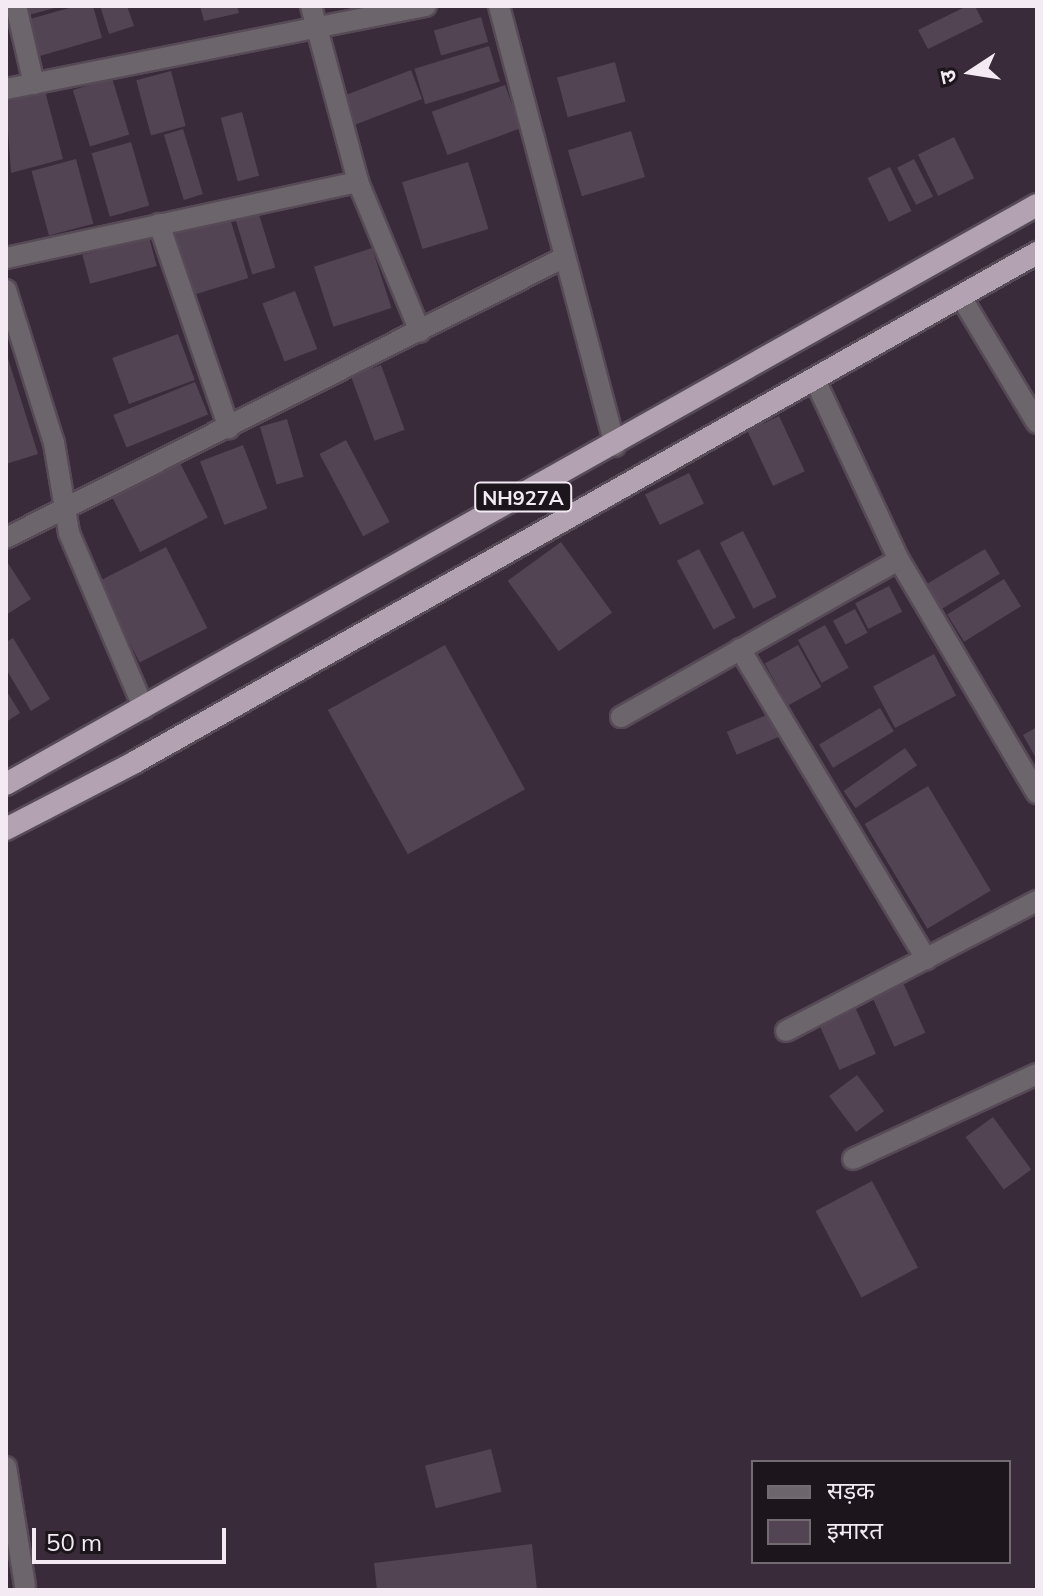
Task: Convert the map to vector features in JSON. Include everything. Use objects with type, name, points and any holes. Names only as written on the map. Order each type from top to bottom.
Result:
[{"type":"highway","name":"NH927A","points":[[6,784],[615,446],[1037,205]]},
{"type":"highway","name":"NH927A","points":[[6,829],[815,380],[1037,253]]},
{"type":"street","points":[[16,6],[34,84]]},
{"type":"street","points":[[311,6],[358,182],[420,332]]},
{"type":"street","points":[[6,89],[426,6]]},
{"type":"street","points":[[499,6],[615,446]]},
{"type":"street","points":[[6,258],[358,182]]},
{"type":"street","points":[[159,224],[229,428]]},
{"type":"street","points":[[6,538],[563,258]]},
{"type":"street","points":[[6,290],[54,443],[69,533],[144,709]]},
{"type":"street","points":[[961,297],[1037,423]]},
{"type":"street","points":[[815,380],[899,560],[1037,793]]},
{"type":"street","points":[[621,717],[899,560]]},
{"type":"street","points":[[740,649],[926,959]]},
{"type":"street","points":[[786,1031],[1037,901]]},
{"type":"street","points":[[853,1159],[1035,1079]]},
{"type":"street","points":[[6,1467],[25,1585]]},
{"type":"building","points":[[26,6],[57,6],[58,7],[29,15]]},
{"type":"building","points":[[76,6],[93,6],[102,38],[40,56],[30,19]]},
{"type":"building","points":[[100,6],[127,6],[134,26],[109,34]]},
{"type":"building","points":[[200,6],[237,6],[239,13],[204,21]]},
{"type":"building","points":[[967,6],[975,6],[983,22],[928,49],[918,30]]},
{"type":"building","points":[[481,17],[488,42],[441,55],[434,31]]},
{"type":"building","points":[[489,46],[500,81],[425,104],[414,69]]},
{"type":"building","points":[[615,62],[626,102],[568,117],[557,78]]},
{"type":"building","points":[[411,70],[422,99],[353,125],[342,97]]},
{"type":"building","points":[[171,71],[186,126],[151,135],[136,80]]},
{"type":"building","points":[[112,78],[129,134],[90,146],[73,90]]},
{"type":"building","points":[[505,85],[521,128],[447,155],[432,112]]},
{"type":"building","points":[[45,91],[63,159],[11,173],[6,102]]},
{"type":"building","points":[[242,112],[259,176],[238,181],[221,118]]},
{"type":"building","points":[[183,129],[203,194],[184,200],[164,135]]},
{"type":"building","points":[[631,131],[645,177],[582,196],[568,150]]},
{"type":"building","points":[[954,137],[974,178],[938,196],[918,155]]},
{"type":"building","points":[[131,142],[149,205],[110,217],[92,153]]},
{"type":"building","points":[[76,159],[93,224],[49,236],[32,171]]},
{"type":"building","points":[[914,159],[933,196],[916,205],[897,168]]},
{"type":"building","points":[[468,162],[488,229],[422,249],[402,182]]},
{"type":"building","points":[[890,167],[911,211],[889,222],[868,178]]},
{"type":"building","points":[[258,211],[275,267],[252,274],[235,218]]},
{"type":"building","points":[[229,215],[248,278],[190,296],[171,233]]},
{"type":"building","points":[[149,237],[157,266],[90,284],[82,255]]},
{"type":"building","points":[[372,248],[391,308],[333,327],[314,267]]},
{"type":"building","points":[[295,291],[317,349],[285,361],[262,304]]},
{"type":"building","points":[[178,334],[195,380],[129,404],[112,358]]},
{"type":"building","points":[[6,352],[38,454],[6,464]]},
{"type":"building","points":[[381,365],[405,430],[375,441],[351,376]]},
{"type":"building","points":[[195,382],[208,414],[127,447],[113,415]]},
{"type":"building","points":[[779,416],[805,471],[773,486],[747,431]]},
{"type":"building","points":[[287,419],[304,477],[277,484],[260,427]]},
{"type":"building","points":[[346,440],[390,522],[363,536],[320,454]]},
{"type":"building","points":[[243,445],[267,508],[224,525],[200,461]]},
{"type":"building","points":[[177,457],[208,518],[140,552],[109,492]]},
{"type":"building","points":[[689,473],[704,504],[660,525],[645,494]]},
{"type":"building","points":[[743,531],[777,597],[753,609],[720,543]]},
{"type":"building","points":[[561,542],[612,612],[559,651],[508,581]]},
{"type":"building","points":[[166,547],[207,628],[140,663],[98,582]]},
{"type":"building","points":[[699,549],[736,618],[714,630],[677,561]]},
{"type":"building","points":[[985,549],[1000,574],[942,609],[927,584]]},
{"type":"building","points":[[6,560],[31,599],[6,615]]},
{"type":"building","points":[[1004,579],[1021,606],[964,642],[947,615]]},
{"type":"building","points":[[889,586],[902,612],[868,629],[855,603]]},
{"type":"building","points":[[855,609],[868,633],[846,645],[833,621]]},
{"type":"building","points":[[825,625],[849,668],[822,683],[798,640]]},
{"type":"building","points":[[13,638],[50,699],[31,711],[6,669],[6,642]]},
{"type":"building","points":[[445,645],[525,789],[408,854],[328,710]]},
{"type":"building","points":[[798,645],[821,687],[788,705],[765,663]]},
{"type":"building","points":[[934,654],[956,695],[895,728],[873,686]]},
{"type":"building","points":[[6,690],[20,713],[6,722]]},
{"type":"building","points":[[880,708],[894,731],[833,768],[819,745]]},
{"type":"building","points":[[771,713],[781,736],[737,755],[727,732]]},
{"type":"building","points":[[1037,727],[1037,760],[1023,735]]},
{"type":"building","points":[[905,748],[917,765],[856,808],[844,791]]},
{"type":"building","points":[[928,786],[991,891],[927,929],[865,824]]},
{"type":"building","points":[[901,978],[925,1033],[894,1047],[870,992]]},
{"type":"building","points":[[856,1009],[876,1054],[839,1070],[819,1025]]},
{"type":"building","points":[[857,1075],[884,1111],[856,1132],[829,1096]]},
{"type":"building","points":[[993,1117],[1031,1170],[1004,1190],[965,1137]]},
{"type":"building","points":[[872,1181],[918,1268],[861,1298],[815,1211]]},
{"type":"building","points":[[491,1449],[502,1492],[436,1508],[425,1465]]},
{"type":"building","points":[[532,1544],[537,1590],[377,1590],[374,1563]]}]
